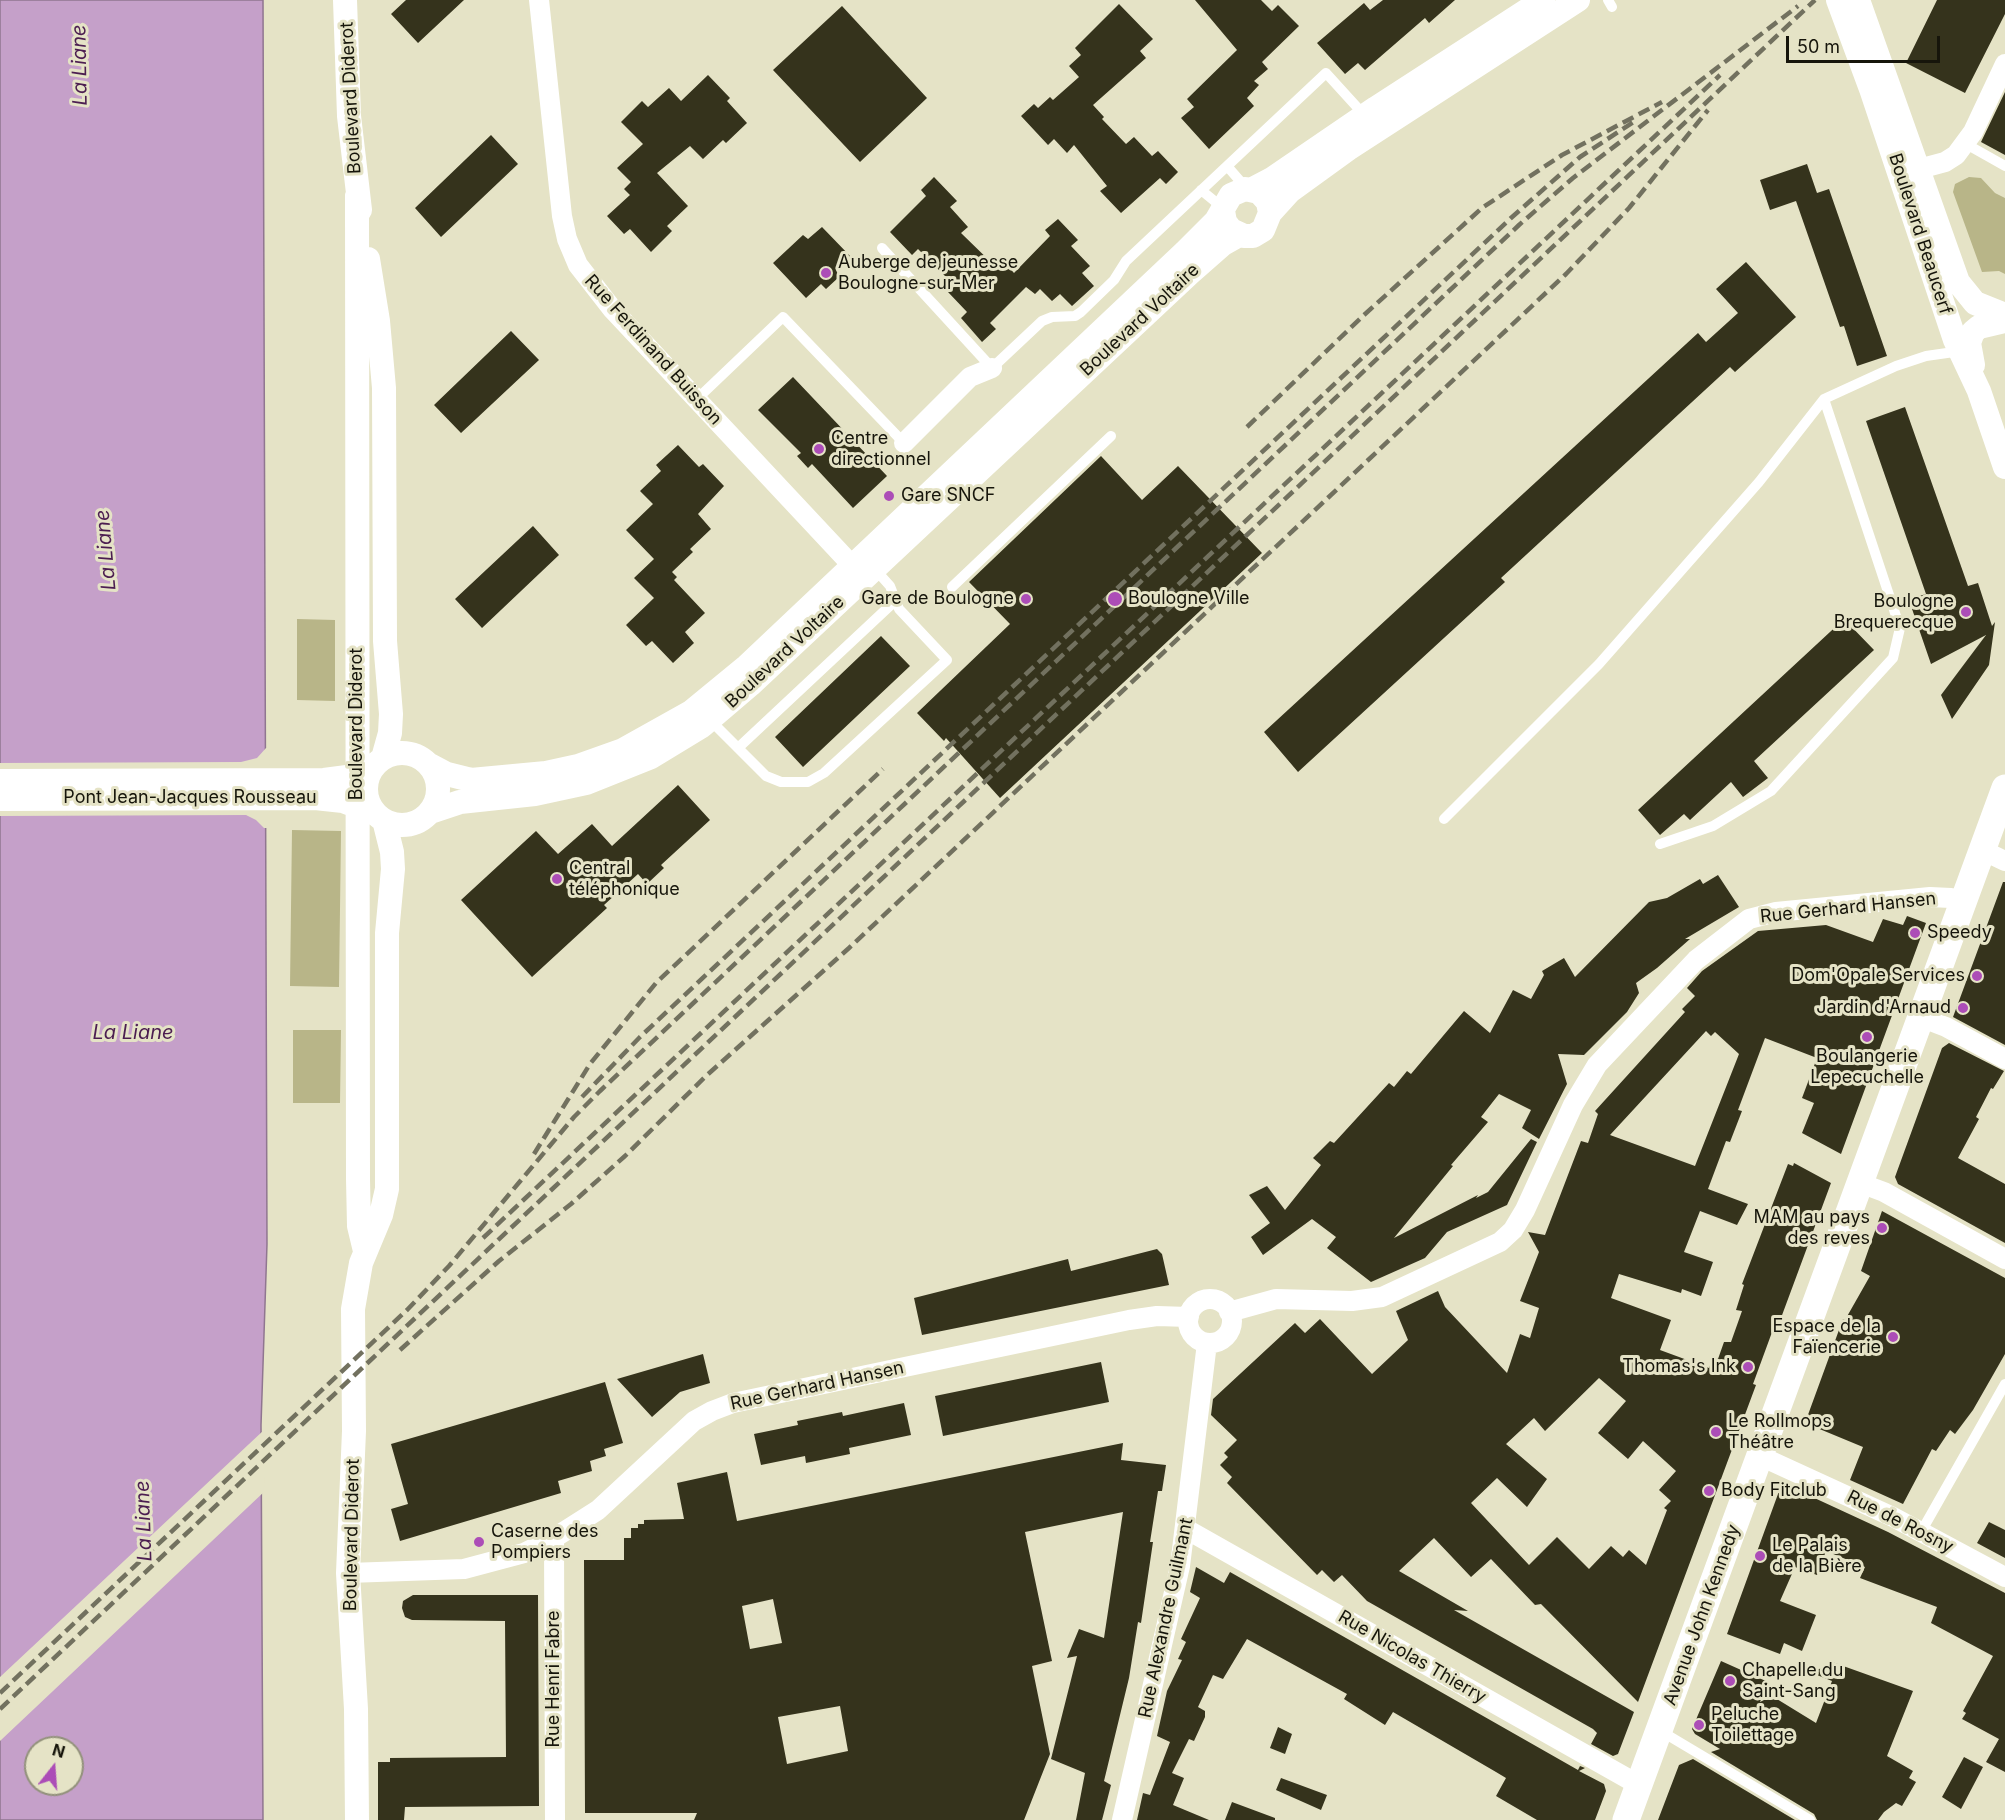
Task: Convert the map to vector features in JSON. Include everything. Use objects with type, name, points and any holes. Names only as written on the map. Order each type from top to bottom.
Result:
[{"type":"main road","name":"Avenue John Kennedy","points":[[1626,1820],[1962,902],[1993,855],[2005,788]]},
{"type":"street","name":"Boulevard Diderot","points":[[345,0],[349,116],[357,196],[382,357],[385,655],[390,689],[390,726],[377,763]]},
{"type":"street","name":"Rue Ferdinand Buisson","points":[[539,0],[561,208],[573,254],[590,283],[607,303],[697,399],[863,567]]},
{"type":"street","name":"Boulevard Voltaire","points":[[424,761],[464,779],[505,779],[578,766],[633,745],[673,724],[714,695],[863,567],[1224,244],[1239,235],[1253,236],[1261,231],[1268,222],[1270,213],[1290,191],[1371,122],[1543,0]]},
{"type":"street","name":"Boulevard Beaucerf","points":[[1838,0],[1909,172],[1963,291],[1983,308],[2005,315]]},
{"type":"street","name":"Boulevard Beaucerf","points":[[1858,0],[1965,350],[2005,467]]},
{"type":"street","name":"Boulevard Voltaire","points":[[424,817],[460,802],[535,794],[597,779],[660,752],[710,720],[1213,225],[1233,193],[1266,183],[1568,3]]},
{"type":"street","points":[[1909,172],[1945,162],[1966,144],[2005,64]]},
{"type":"street","points":[[1249,189],[1265,198],[1270,213]]},
{"type":"street","name":"Boulevard Diderot","points":[[357,196],[358,1179],[359,1226],[365,1251]]},
{"type":"street","points":[[1223,209],[1226,224],[1239,235]]},
{"type":"street","points":[[1965,350],[1976,328],[2005,321]]},
{"type":"street","points":[[904,443],[970,377],[992,368]]},
{"type":"street","name":"Boulevard Diderot","points":[[390,689],[404,729],[424,761]]},
{"type":"street","points":[[401,752],[424,761],[437,777],[439,790],[424,817],[401,825],[380,817],[368,803],[366,792],[367,778],[377,763],[401,752]]},
{"type":"street","name":"Pont Jean-Jacques Rousseau","points":[[0,781],[324,780],[347,777],[377,763]]},
{"type":"street","name":"Pont Jean-Jacques Rousseau","points":[[0,799],[331,798],[348,802],[380,817]]},
{"type":"street","name":"Boulevard Diderot","points":[[357,1820],[356,1709],[348,1573],[354,1431],[353,1309],[356,1285],[365,1251],[381,1215],[387,1189],[387,933],[392,896],[392,852],[380,817]]},
{"type":"street","name":"Boulevard Diderot","points":[[392,896],[405,851],[424,817]]},
{"type":"street","name":"Rue Gerhard Hansen","points":[[1229,1312],[1276,1299],[1352,1301],[1374,1299],[1500,1242],[1513,1230],[1525,1210],[1573,1105],[1597,1065],[1696,960],[1749,919],[1776,912],[1930,897],[1951,898],[1962,902]]},
{"type":"street","points":[[1920,1017],[1946,1027],[2005,1059]]},
{"type":"street","points":[[1860,1183],[1884,1192],[2005,1259]]},
{"type":"street","points":[[1209,1300],[1221,1303],[1229,1312],[1232,1323],[1228,1334],[1218,1341],[1207,1343],[1193,1335],[1189,1317],[1198,1304],[1209,1300]]},
{"type":"street","name":"Rue Gerhard Hansen","points":[[348,1573],[415,1573],[480,1567],[524,1553],[554,1538],[598,1510],[625,1488],[694,1421],[722,1406],[1129,1320],[1157,1316],[1189,1317]]},
{"type":"street","name":"Rue Alexandre Guilmant","points":[[1122,1820],[1175,1594],[1186,1529],[1207,1343]]},
{"type":"street","name":"Rue de Rosny","points":[[1760,1456],[1921,1532],[2005,1577]]},
{"type":"street","name":"Rue Nicolas Thierry","points":[[1186,1529],[1639,1785]]},
{"type":"street","name":"Rue Henri Fabre","points":[[554,1538],[555,1820]]},
{"type":"lane","points":[[882,248],[992,368],[1042,321],[1052,317],[1075,316],[1081,312],[1114,280],[1126,261],[1326,73],[1371,122]]},
{"type":"lane","points":[[1966,144],[2005,166]]},
{"type":"lane","points":[[1227,166],[1249,189]]},
{"type":"lane","points":[[1201,190],[1223,209]]},
{"type":"lane","points":[[697,399],[783,317],[904,443]]},
{"type":"lane","points":[[1444,819],[1599,664],[1759,482],[1824,399],[1896,366],[1926,356],[1965,350]]},
{"type":"lane","points":[[1660,844],[1713,826],[1771,791],[1893,658],[1900,628],[1824,399]]},
{"type":"lane","points":[[952,587],[1111,436]]},
{"type":"lane","points":[[710,720],[766,776],[790,783],[808,782],[817,778],[948,660],[895,601],[890,586],[863,567]]},
{"type":"lane","points":[[738,748],[895,601]]},
{"type":"lane","points":[[1921,1532],[2005,1384]]},
{"type":"lane","points":[[1659,1730],[1810,1820]]},
{"type":"shaded area","points":[[1969,177],[1981,178],[1995,193],[2005,198],[2005,274],[1999,271],[1982,272],[1953,192],[1955,184]]},
{"type":"shaded area","points":[[297,619],[335,620],[335,701],[297,700]]},
{"type":"shaded area","points":[[292,830],[341,831],[339,987],[290,986]]},
{"type":"shaded area","points":[[293,1030],[341,1030],[340,1103],[293,1103]]},
{"type":"water","name":"La Liane","points":[[0,0],[263,0],[267,1244],[261,1425],[263,1820],[0,1820]]},
{"type":"pier","points":[[266,748],[270,748],[269,828],[264,828],[256,820],[246,815],[0,816],[0,763],[241,762],[257,758]]},
{"type":"pier","points":[[264,1430],[265,1491],[0,1741],[0,1677]]},
{"type":"building","points":[[406,0],[464,0],[418,43],[391,14]]},
{"type":"building","points":[[1195,0],[1261,0],[1272,11],[1278,5],[1299,26],[1262,62],[1268,69],[1254,81],[1259,85],[1247,98],[1254,106],[1209,149],[1181,118],[1194,107],[1187,99],[1237,50]]},
{"type":"building","points":[[1383,0],[1455,0],[1429,23],[1425,18],[1365,70],[1358,63],[1345,74],[1317,43],[1364,3],[1370,10]]},
{"type":"building","points":[[1937,0],[2005,0],[2005,14],[1965,93],[1906,63]]},
{"type":"building","points":[[1119,4],[1153,39],[1140,51],[1146,58],[1093,105],[1104,117],[1102,119],[1126,144],[1134,137],[1152,156],[1158,151],[1178,172],[1166,184],[1160,178],[1121,213],[1100,191],[1107,186],[1074,145],[1067,153],[1054,139],[1048,145],[1021,116],[1034,104],[1038,108],[1050,97],[1053,100],[1079,77],[1069,66],[1081,55],[1075,48]]},
{"type":"building","points":[[842,6],[927,98],[860,162],[773,70]]},
{"type":"building","points":[[708,75],[730,98],[727,101],[747,123],[726,143],[723,140],[703,159],[690,146],[657,173],[688,206],[667,226],[672,231],[651,252],[630,229],[624,234],[607,216],[630,195],[624,189],[631,182],[617,168],[643,144],[621,122],[642,101],[648,107],[669,88],[681,101]]},
{"type":"building","points":[[2005,92],[2005,155],[1981,142]]},
{"type":"building","points":[[491,135],[518,164],[441,237],[415,208]]},
{"type":"building","points":[[1807,164],[1817,193],[1829,189],[1887,356],[1857,366],[1844,326],[1840,327],[1796,201],[1770,210],[1760,180]]},
{"type":"building","points":[[934,177],[957,201],[950,207],[968,227],[961,233],[998,269],[1005,263],[1014,273],[1050,236],[1045,230],[1058,219],[1078,240],[1071,246],[1090,266],[1082,273],[1094,286],[1072,306],[1060,294],[1052,301],[1040,289],[1035,294],[1026,287],[990,323],[996,329],[982,342],[961,318],[967,312],[948,292],[955,286],[918,249],[912,255],[890,232],[926,196],[921,190]]},
{"type":"building","points":[[822,227],[851,257],[836,270],[839,277],[826,289],[821,284],[806,298],[773,263],[803,235],[808,239]]},
{"type":"building","points":[[1746,262],[1796,317],[1735,372],[1730,367],[1501,578],[1505,582],[1298,772],[1264,732],[1698,333],[1706,342],[1738,313],[1716,289]]},
{"type":"building","points":[[511,331],[539,360],[461,433],[434,405]]},
{"type":"building","points":[[793,377],[887,476],[853,508],[812,464],[808,468],[797,456],[801,453],[758,410]]},
{"type":"building","points":[[1905,407],[1968,586],[1978,583],[1992,626],[1995,622],[1989,665],[1952,719],[1941,695],[1986,635],[1931,664],[1911,606],[1918,603],[1916,597],[1926,594],[1866,421]]},
{"type":"building","points":[[678,445],[699,467],[703,464],[724,486],[698,514],[711,529],[690,549],[693,552],[672,572],[677,577],[674,580],[705,613],[685,632],[694,643],[673,663],[652,641],[646,646],[626,625],[654,598],[634,578],[654,559],[626,530],[653,504],[640,491],[661,471],[656,465]]},
{"type":"building","points":[[1101,456],[1142,500],[1178,466],[1262,553],[1000,798],[946,738],[944,741],[917,713],[1010,624],[969,582]]},
{"type":"building","points":[[533,526],[559,555],[482,628],[455,599]]},
{"type":"building","points":[[1844,619],[1874,650],[1754,761],[1768,778],[1743,797],[1731,782],[1690,820],[1684,814],[1660,835],[1638,810]]},
{"type":"building","points":[[881,636],[910,666],[803,767],[775,737]]},
{"type":"building","name":"Central téléphonique","points":[[678,785],[710,820],[661,865],[664,868],[647,884],[638,874],[604,905],[607,908],[532,977],[461,900],[536,831],[558,854],[592,824],[612,846]]},
{"type":"building","points":[[1718,875],[1739,907],[1685,939],[1690,939],[1636,983],[1639,993],[1627,1012],[1584,1055],[1558,1054],[1567,1084],[1539,1139],[1522,1128],[1531,1110],[1499,1094],[1481,1117],[1488,1122],[1394,1238],[1488,1192],[1531,1139],[1537,1142],[1507,1205],[1447,1232],[1425,1258],[1371,1282],[1327,1248],[1336,1237],[1312,1219],[1263,1255],[1251,1237],[1270,1223],[1249,1195],[1267,1186],[1285,1210],[1321,1165],[1313,1158],[1330,1141],[1334,1143],[1389,1083],[1394,1087],[1407,1071],[1411,1074],[1464,1011],[1490,1033],[1513,990],[1531,999],[1544,975],[1542,971],[1564,958],[1575,977],[1649,902],[1667,898],[1700,879],[1703,884]]},
{"type":"building","points":[[2003,882],[2005,882],[2005,1045],[1953,1017]]},
{"type":"building","points":[[1907,916],[1926,923],[1841,1154],[1802,1133],[1814,1103],[1802,1098],[1817,1058],[1765,1038],[1738,1110],[1742,1111],[1730,1142],[1726,1141],[1708,1189],[1748,1204],[1737,1225],[1700,1211],[1684,1252],[1713,1262],[1701,1296],[1682,1289],[1681,1293],[1619,1274],[1611,1298],[1671,1320],[1660,1350],[1709,1368],[1713,1358],[1718,1359],[1724,1342],[1731,1342],[1742,1311],[1736,1310],[1744,1285],[1742,1284],[1788,1164],[1793,1166],[1794,1163],[1831,1183],[1778,1326],[1775,1324],[1753,1384],[1756,1385],[1638,1702],[1541,1604],[1535,1605],[1491,1559],[1471,1577],[1434,1538],[1399,1571],[1468,1611],[1454,1610],[1634,1712],[1618,1754],[1613,1756],[1591,1744],[1597,1733],[1593,1729],[1367,1601],[1342,1575],[1334,1582],[1322,1570],[1317,1575],[1227,1483],[1232,1477],[1220,1465],[1228,1457],[1224,1453],[1237,1440],[1211,1415],[1213,1399],[1295,1323],[1305,1333],[1320,1319],[1372,1374],[1408,1340],[1396,1311],[1438,1291],[1445,1307],[1507,1373],[1520,1334],[1530,1338],[1539,1308],[1520,1301],[1539,1252],[1528,1232],[1545,1235],[1581,1141],[1588,1143],[1598,1114],[1595,1111],[1685,1012],[1682,1009],[1695,996],[1687,988],[1702,971],[1758,931],[1826,925],[1873,942],[1883,919],[1903,925]],"holes":[[[1706,1031],[1711,1036],[1715,1032],[1739,1054],[1695,1166],[1610,1135]],[[1599,1378],[1626,1401],[1598,1433],[1628,1459],[1643,1441],[1676,1471],[1659,1490],[1671,1501],[1664,1508],[1667,1510],[1646,1565],[1629,1550],[1623,1557],[1611,1546],[1589,1569],[1557,1537],[1529,1565],[1471,1503],[1497,1478],[1527,1507],[1547,1479],[1506,1444],[1534,1418],[1545,1431]]]},
{"type":"building","points":[[1949,1043],[2004,1071],[1993,1089],[1991,1088],[1976,1117],[1979,1119],[1958,1158],[2005,1184],[2005,1243],[1898,1184],[1895,1177],[1942,1048]]},
{"type":"building","points":[[1882,1211],[2005,1278],[2005,1354],[1973,1410],[1955,1434],[1950,1430],[1936,1451],[1932,1449],[1903,1504],[1850,1480],[1863,1447],[1805,1423],[1843,1319],[1845,1320],[1870,1276],[1861,1271]]},
{"type":"building","points":[[1157,1249],[1162,1254],[1169,1285],[922,1335],[914,1298],[1068,1259],[1071,1271]]},
{"type":"building","points":[[703,1354],[710,1383],[680,1392],[652,1417],[617,1379]]},
{"type":"building","points":[[1101,1362],[1109,1402],[943,1436],[935,1396]]},
{"type":"building","points":[[605,1382],[623,1443],[604,1449],[606,1456],[590,1461],[592,1471],[558,1481],[561,1493],[400,1541],[391,1509],[408,1504],[391,1444]]},
{"type":"building","points":[[904,1403],[911,1435],[849,1448],[850,1454],[806,1463],[805,1456],[761,1465],[754,1434],[798,1425],[797,1421],[842,1412],[843,1416]]},
{"type":"building","points":[[1123,1443],[1121,1460],[1166,1465],[1162,1491],[1158,1491],[1141,1623],[1138,1622],[1129,1678],[1104,1781],[1111,1785],[1102,1820],[1076,1820],[1085,1773],[1051,1759],[1077,1656],[1067,1658],[1079,1629],[1104,1638],[1123,1512],[1025,1532],[1052,1661],[1032,1666],[1050,1754],[1024,1820],[694,1820],[697,1813],[585,1813],[584,1560],[624,1560],[624,1538],[631,1538],[631,1528],[638,1528],[638,1524],[644,1524],[644,1520],[684,1519],[677,1483],[727,1472],[737,1521]],"holes":[[[773,1599],[782,1643],[750,1649],[742,1606]],[[840,1706],[848,1751],[787,1764],[778,1717]]]},
{"type":"building","points":[[1782,1483],[1888,1532],[2005,1593],[2005,1772],[1986,1762],[1999,1739],[1962,1719],[1966,1713],[1963,1711],[1993,1656],[1931,1623],[1937,1607],[1860,1578],[1865,1567],[1826,1551],[1817,1575],[1795,1567],[1780,1601],[1816,1615],[1802,1651],[1784,1643],[1780,1654],[1727,1634]]},
{"type":"building","points":[[1989,1522],[2005,1530],[2005,1558],[1977,1543]]},
{"type":"building","points":[[1196,1567],[1224,1583],[1230,1572],[1578,1770],[1580,1766],[1585,1768],[1579,1771],[1604,1784],[1606,1791],[1595,1820],[1537,1820],[1496,1796],[1506,1778],[1393,1712],[1385,1725],[1344,1699],[1347,1694],[1247,1639],[1223,1679],[1213,1675],[1198,1707],[1205,1711],[1205,1717],[1194,1741],[1189,1739],[1172,1773],[1184,1778],[1173,1805],[1209,1820],[1137,1820],[1143,1793],[1150,1795],[1170,1742],[1157,1736],[1167,1691],[1182,1660],[1178,1659],[1186,1642],[1181,1639],[1200,1598],[1190,1592]]},
{"type":"building","points":[[413,1595],[538,1595],[539,1806],[405,1807],[404,1820],[378,1820],[378,1762],[390,1762],[390,1758],[506,1757],[505,1621],[412,1620],[405,1617],[402,1608],[403,1601]]},
{"type":"building","points":[[1721,1661],[1768,1682],[1760,1702],[1772,1696],[1816,1723],[1832,1681],[1812,1673],[1832,1662],[1913,1691],[1887,1756],[1913,1771],[1909,1778],[1916,1782],[1902,1806],[1896,1803],[1878,1820],[1817,1820],[1814,1814],[1711,1752],[1720,1749],[1695,1734],[1692,1729]]},
{"type":"building","points":[[1278,1727],[1292,1734],[1285,1754],[1270,1748]]},
{"type":"building","points":[[1964,1757],[1983,1767],[1961,1809],[1942,1797]]},
{"type":"building","points":[[1693,1759],[1795,1820],[1658,1820],[1679,1765]]},
{"type":"building","points":[[1281,1778],[1327,1795],[1321,1810],[1276,1790]]},
{"type":"building","points":[[1232,1802],[1275,1818],[1275,1820],[1225,1820]]},
{"type":"railway","points":[[0,1709],[1815,0]]},
{"type":"railway","points":[[0,1693],[407,1310],[449,1266],[574,1117],[600,1091],[1519,225],[1573,178],[1798,6]]},
{"type":"railway","points":[[483,1238],[1720,75]]},
{"type":"railway","points":[[1247,427],[1364,315],[1482,208],[1562,155],[1662,102]]},
{"type":"railway","points":[[400,1350],[499,1261],[571,1204],[625,1156],[706,1076],[849,948],[1566,274],[1629,208],[1708,110]]},
{"type":"railway","points":[[582,1097],[640,1037],[1511,218],[1580,157],[1635,121]]},
{"type":"railway","points":[[534,1154],[590,1064],[656,983],[883,769]]},
{"type":"place","name":"Auberge de jeunesse Boulogne-sur-Mer","points":[[826,273]]},
{"type":"place","name":"Centre directionnel","points":[[819,449]]},
{"type":"place","name":"Gare SNCF","points":[[889,496]]},
{"type":"place","name":"Gare de Boulogne","points":[[1026,599]]},
{"type":"place","name":"Boulogne Ville","points":[[1115,599]]},
{"type":"place","name":"Boulogne Brequerecque","points":[[1966,612]]},
{"type":"place","name":"Central téléphonique","points":[[557,879]]},
{"type":"place","name":"Speedy","points":[[1915,933]]},
{"type":"place","name":"Dom'Opale Services","points":[[1977,976]]},
{"type":"place","name":"Jardin d'Arnaud","points":[[1963,1008]]},
{"type":"place","name":"Boulangerie Lepecuchelle","points":[[1867,1037]]},
{"type":"place","name":"MAM au pays des reves","points":[[1882,1228]]},
{"type":"place","name":"Espace de la Faïencerie","points":[[1893,1337]]},
{"type":"place","name":"Thomas's Ink","points":[[1748,1367]]},
{"type":"place","name":"Le Rollmops Théâtre","points":[[1716,1432]]},
{"type":"place","name":"Body Fitclub","points":[[1709,1491]]},
{"type":"place","name":"Caserne des Pompiers","points":[[479,1542]]},
{"type":"place","name":"Le Palais de la Bière","points":[[1760,1556]]},
{"type":"place","name":"Chapelle du Saint-Sang","points":[[1730,1681]]},
{"type":"place","name":"Peluche Toilettage","points":[[1699,1725]]}]
